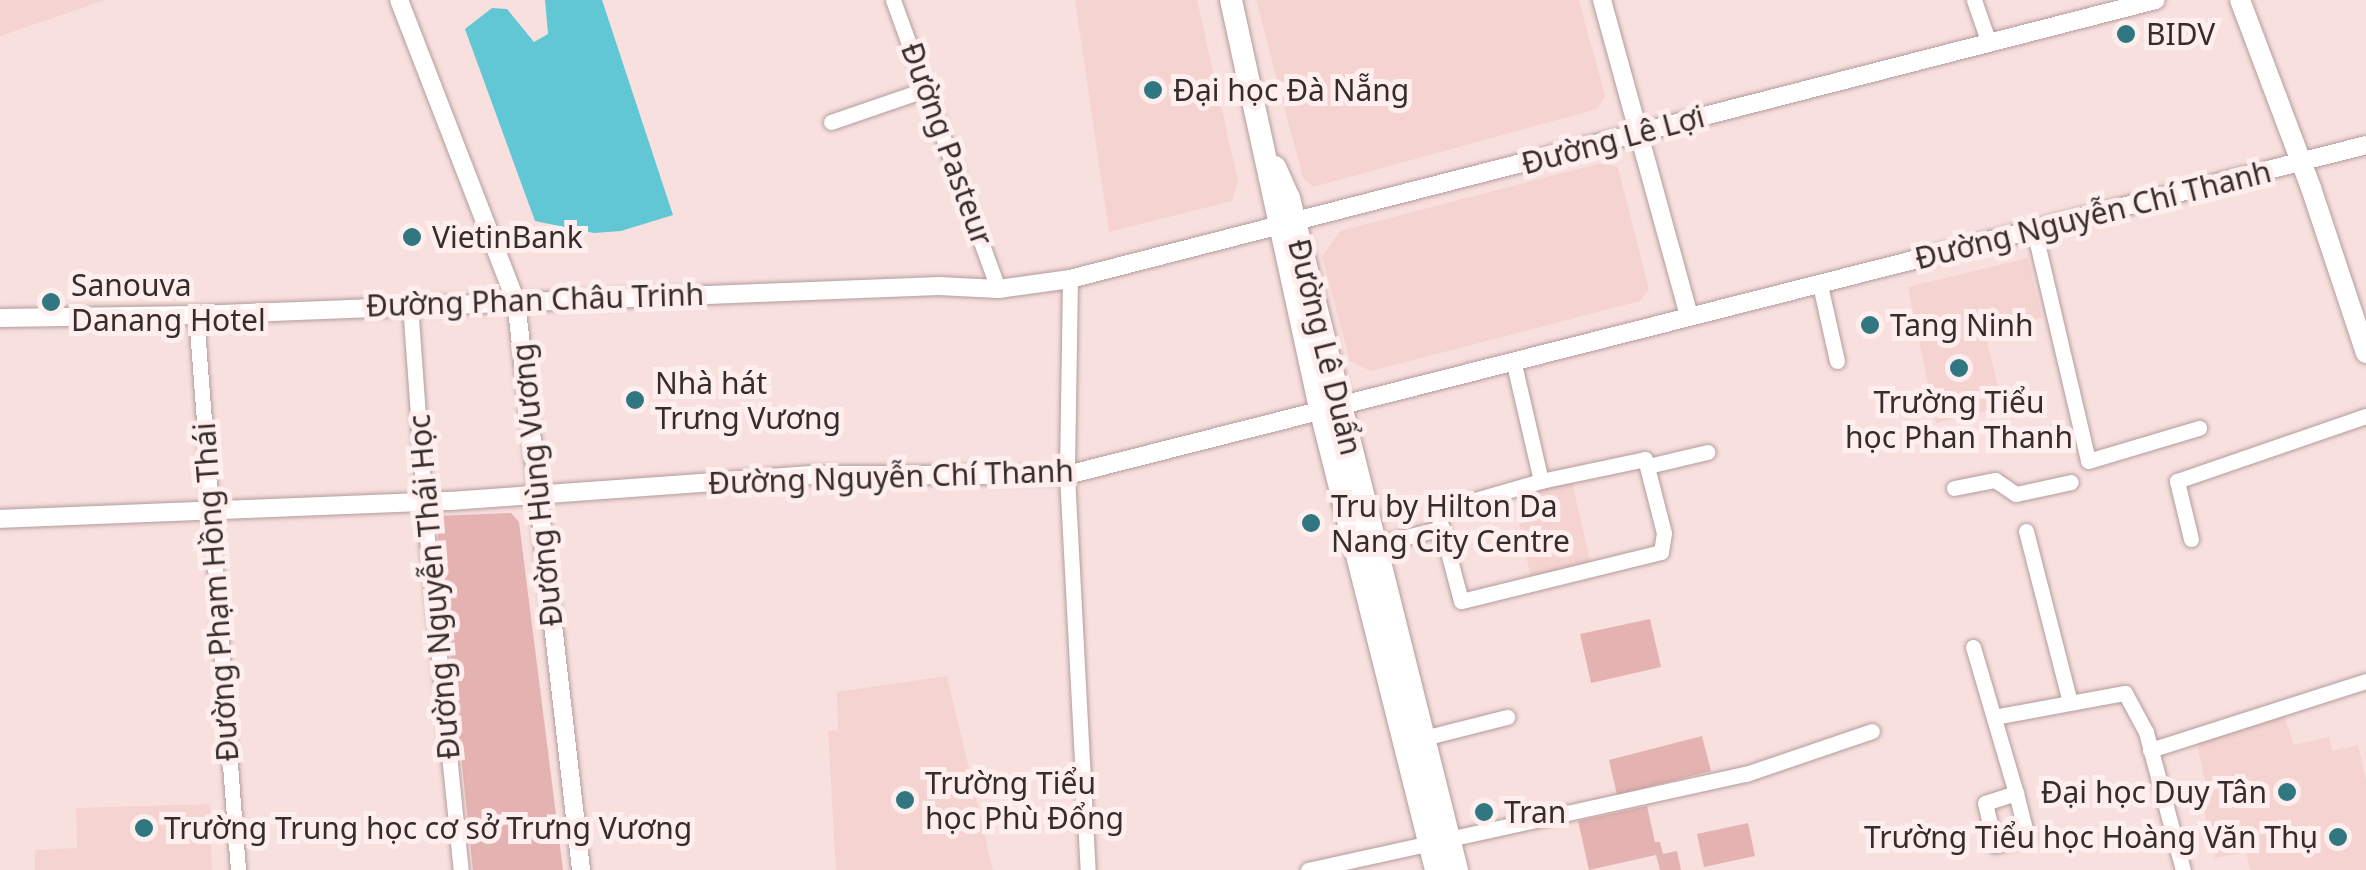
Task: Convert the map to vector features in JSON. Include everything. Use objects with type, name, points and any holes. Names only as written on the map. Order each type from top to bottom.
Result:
[{"type":"main road","name":"Đường Lê Duẩn","points":[[1231,0],[1439,839],[1457,870]]},
{"type":"main road","points":[[2240,0],[2359,306],[2366,354]]},
{"type":"main road","name":"Đường Lê Duẩn","points":[[1330,410],[1374,546],[1424,738],[1439,839],[1436,870]]},
{"type":"street","name":"Đường Pasteur","points":[[894,0],[998,289]]},
{"type":"street","points":[[1602,0],[1689,316]]},
{"type":"street","points":[[1974,0],[1988,43]]},
{"type":"street","name":"Đường Lê Lợi","points":[[1070,279],[1415,197],[1550,162],[1639,133],[2156,0]]},
{"type":"street","name":"Đường Hùng Vương","points":[[402,1],[516,302],[581,870]]},
{"type":"street","points":[[830,122],[927,88]]},
{"type":"street","name":"Đường Nguyễn Chí Thanh","points":[[0,519],[424,502],[815,474],[1067,475],[2366,145]]},
{"type":"street","points":[[2034,230],[2088,462],[2199,428]]},
{"type":"street","points":[[1070,279],[1067,475],[1088,870]]},
{"type":"street","name":"Đường Phan Châu Trinh","points":[[0,318],[196,315],[920,286],[998,289],[1070,279]]},
{"type":"street","points":[[1820,285],[1837,362]]},
{"type":"street","name":"Đường Nguyễn Thái Học","points":[[410,304],[424,502],[461,870]]},
{"type":"street","name":"Đường Phạm Hồng Thái","points":[[196,315],[238,870]]},
{"type":"street","points":[[1514,364],[1541,481]]},
{"type":"street","points":[[2191,539],[2177,481],[2366,416]]},
{"type":"street","points":[[1646,462],[1664,532],[1661,552],[1462,600],[1437,511],[1541,481],[1646,462],[1708,452]]},
{"type":"street","points":[[1954,488],[1995,480],[2016,494],[2071,482]]},
{"type":"street","points":[[1374,546],[1442,528]]},
{"type":"street","points":[[2026,531],[2070,702]]},
{"type":"street","points":[[1974,647],[2016,793]]},
{"type":"street","points":[[2150,750],[2366,681]]},
{"type":"street","points":[[1994,718],[2125,692],[2150,750],[2183,870]]},
{"type":"street","points":[[1424,738],[1507,718]]},
{"type":"street","points":[[1308,870],[1746,774],[1872,731]]},
{"type":"shaded area","points":[[0,0],[105,0],[0,36]]},
{"type":"shaded area","name":"Đại học Đà Nẵng","points":[[1075,0],[1197,0],[1238,181],[1232,201],[1109,232]]},
{"type":"shaded area","points":[[1256,0],[1579,0],[1605,96],[1597,109],[1313,187],[1303,178]]},
{"type":"shaded area","points":[[1605,162],[1618,168],[1649,290],[1640,301],[1371,371],[1350,361],[1322,257],[1340,231]]},
{"type":"shaded area","name":"Trường Tiểu học Phan Thanh","points":[[2028,258],[2042,318],[1985,333],[2003,406],[1936,423],[1908,287]]},
{"type":"shaded area","points":[[1571,478],[1591,565],[1531,578],[1519,524],[1539,519],[1531,488]]},
{"type":"shaded area","points":[[511,513],[519,522],[563,870],[473,870],[436,516]]},
{"type":"shaded area","points":[[1650,619],[1661,667],[1591,683],[1580,634]]},
{"type":"shaded area","name":"Trường Tiểu học Phù Đổng","points":[[947,676],[993,870],[836,870],[828,731],[838,730],[837,692]]},
{"type":"shaded area","name":"Đại học Duy Tân","points":[[2283,713],[2294,745],[2329,737],[2332,751],[2358,745],[2366,780],[2366,870],[2250,870],[2246,852],[2215,858],[2203,806],[2210,803],[2196,740]]},
{"type":"shaded area","points":[[1702,736],[1711,771],[1617,795],[1609,760]]},
{"type":"shaded area","name":"Trường Trung học cơ sở Trưng Vương","points":[[210,804],[212,870],[35,870],[35,850],[77,848],[76,808]]},
{"type":"shaded area","points":[[1647,806],[1655,842],[1660,842],[1663,854],[1677,851],[1681,870],[1660,870],[1656,855],[1589,870],[1578,821]]},
{"type":"shaded area","points":[[1748,823],[1755,856],[1704,867],[1697,834]]},
{"type":"water","points":[[545,0],[602,0],[673,215],[621,231],[594,233],[535,221],[465,29],[492,8],[507,9],[534,42],[548,34]]},
{"type":"place","name":"BIDV","points":[[2126,34]]},
{"type":"place","name":"Đại học Đà Nẵng","points":[[1153,90]]},
{"type":"place","name":"VietinBank","points":[[412,237]]},
{"type":"place","name":"Sanouva Danang Hotel","points":[[51,302]]},
{"type":"place","name":"Tang Ninh","points":[[1870,325]]},
{"type":"place","name":"Trường Tiểu học Phan Thanh","points":[[1959,368]]},
{"type":"place","name":"Nhà hát Trưng Vương","points":[[635,400]]},
{"type":"place","name":"Tru by Hilton Da Nang City Centre","points":[[1311,523]]},
{"type":"place","name":"Đại học Duy Tân","points":[[2287,792]]},
{"type":"place","name":"Trường Tiểu học Phù Đổng","points":[[905,800]]},
{"type":"place","name":"Tran","points":[[1484,812]]},
{"type":"place","name":"Trường Trung học cơ sở Trưng Vương","points":[[144,828]]},
{"type":"place","name":"Trường Tiểu học Hoàng Văn Thụ","points":[[2338,837]]}]
